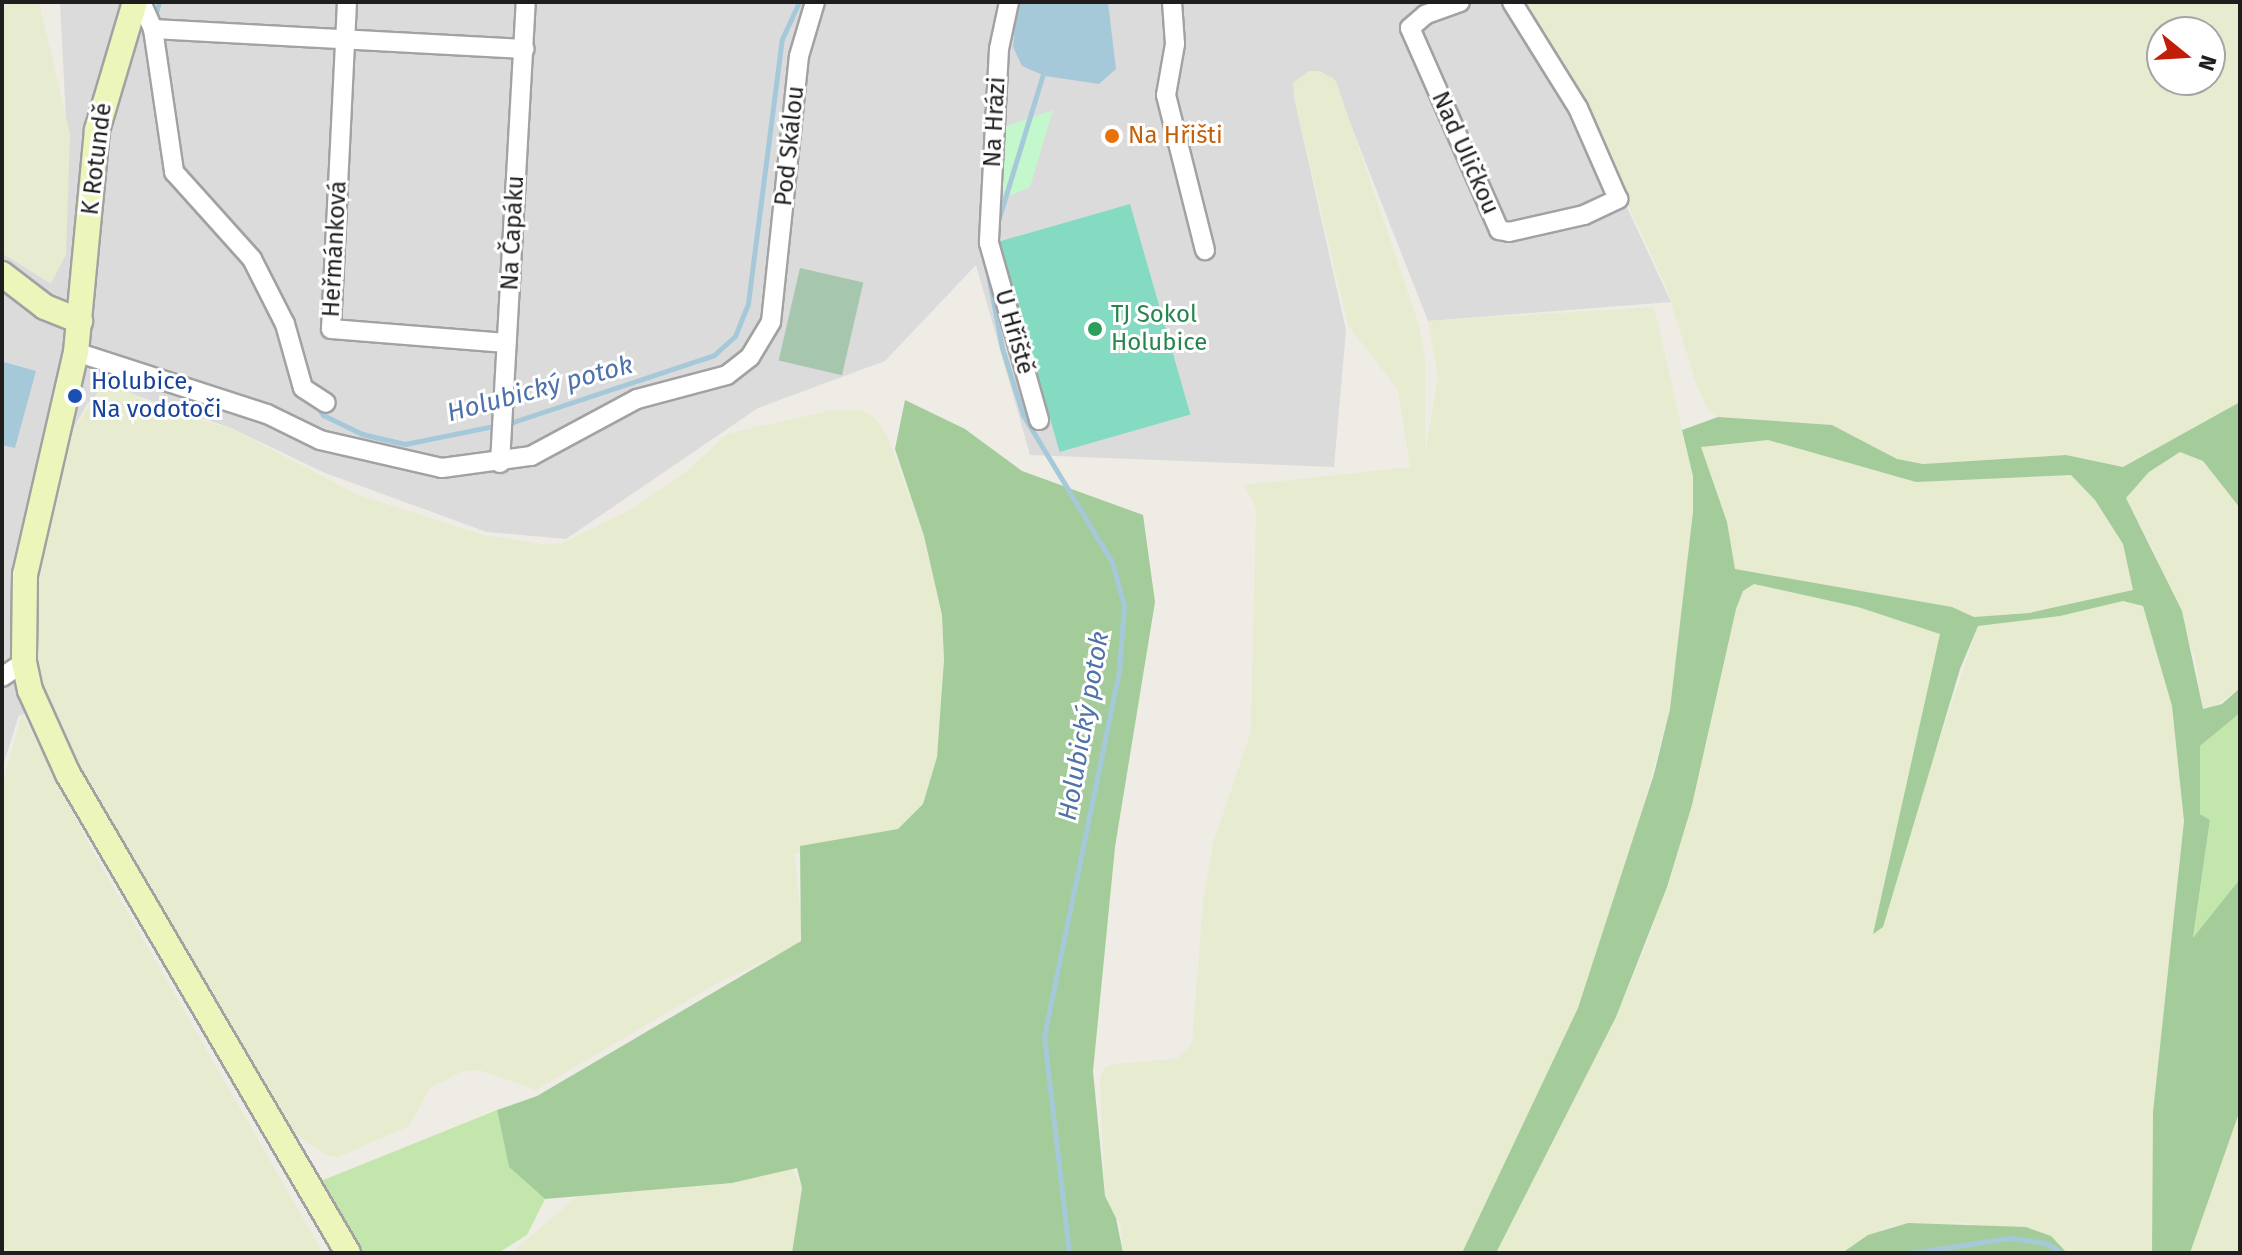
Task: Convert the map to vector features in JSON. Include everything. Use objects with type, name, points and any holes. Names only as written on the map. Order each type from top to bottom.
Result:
[{"type":"street","points":[[138,2],[153,29],[174,172],[252,259],[285,324],[303,388],[326,403]]},
{"type":"street","name":"K Rotundě","points":[[138,2],[97,130],[76,352],[27,559],[21,627],[24,662],[30,690],[68,774],[348,1253]]},
{"type":"street","name":"Heřmánková","points":[[347,2],[331,329],[506,343]]},
{"type":"street","name":"Na Čapáku","points":[[500,463],[526,2]]},
{"type":"street","name":"Pod Skálou","points":[[76,352],[380,458],[442,468],[500,463],[567,441],[637,399],[727,375],[763,341],[777,292],[799,56],[815,2]]},
{"type":"street","name":"Na Hrázi","points":[[989,243],[999,49],[1009,2]]},
{"type":"street","name":"Nad Uličkou","points":[[1460,2],[1425,15],[1410,28],[1499,230],[1509,232],[1584,215],[1618,199],[1578,108],[1512,2]]},
{"type":"street","points":[[1169,4],[1175,44],[1166,95],[1205,250]]},
{"type":"street","points":[[153,29],[345,42],[524,49]]},
{"type":"street","name":"U Hřiště","points":[[989,243],[1039,420]]},
{"type":"street","points":[[2,274],[45,307],[80,321]]},
{"type":"street","points":[[3,680],[24,662]]},
{"type":"shaded area","points":[[60,2],[1516,2],[1557,57],[1671,302],[1428,321],[1332,77],[1294,97],[1346,330],[1334,467],[1030,455],[976,265],[885,361],[758,408],[566,539],[487,532],[325,473],[231,428],[111,387],[87,404],[67,440],[38,676],[23,715],[19,715],[2,769],[2,253],[50,283],[68,160]]},
{"type":"green space","points":[[2,2],[39,2],[70,134],[66,255],[51,283],[2,253]]},
{"type":"green space","points":[[1518,2],[2240,2],[2240,402],[2123,467],[2066,455],[1923,464],[1897,459],[1832,425],[1718,417],[1708,410],[1697,386],[1667,289],[1596,135]]},
{"type":"green space","points":[[1309,71],[1320,71],[1336,81],[1419,325],[1425,358],[1425,454],[1438,377],[1428,321],[1654,307],[1693,476],[1693,512],[1670,709],[1633,843],[1578,1008],[1462,1253],[1123,1253],[1121,1227],[1105,1196],[1100,1079],[1104,1068],[1114,1064],[1177,1059],[1192,1044],[1203,902],[1213,844],[1251,731],[1256,508],[1244,485],[1410,467],[1398,390],[1348,325],[1294,97],[1293,83]]},
{"type":"green space","points":[[1053,110],[1030,187],[998,200],[999,129]]},
{"type":"green space","name":"TJ Sokol Holubice","points":[[1130,204],[1190,415],[1060,452],[999,241]]},
{"type":"green space","points":[[800,268],[863,283],[842,375],[779,361]]},
{"type":"green space","points":[[111,387],[127,390],[161,411],[231,428],[358,495],[483,535],[542,544],[561,544],[632,509],[687,471],[727,434],[828,411],[861,410],[875,418],[888,438],[924,536],[942,615],[944,680],[937,757],[923,804],[898,829],[794,854],[802,925],[798,944],[714,985],[536,1090],[479,1070],[461,1072],[430,1088],[409,1126],[338,1157],[324,1154],[294,1133],[234,1036],[78,769],[40,684],[29,629],[38,558],[67,440],[99,390]]},
{"type":"green space","points":[[905,400],[965,429],[1022,471],[1143,515],[1155,602],[1115,847],[1093,1071],[1105,1196],[1116,1218],[1123,1253],[792,1253],[802,1188],[797,1168],[732,1183],[545,1199],[509,1167],[497,1110],[537,1096],[801,941],[800,846],[898,829],[923,804],[937,757],[944,660],[942,615],[924,536],[895,449]]},
{"type":"green space","points":[[2240,402],[2240,508],[2203,461],[2180,452],[2149,472],[2126,498],[2182,611],[2203,709],[2222,704],[2240,688],[2240,713],[2200,746],[2200,814],[2210,820],[2193,938],[2240,879],[2240,1110],[2190,1253],[2152,1253],[2153,1112],[2184,821],[2172,706],[2143,606],[2123,601],[2060,616],[1978,626],[1960,669],[1883,927],[1873,934],[1940,634],[1858,607],[1754,584],[1743,591],[1736,609],[1692,805],[1667,887],[1616,1017],[1496,1253],[1462,1253],[1578,1008],[1654,774],[1670,709],[1693,512],[1693,476],[1682,430],[1718,417],[1832,425],[1897,459],[1923,464],[2066,455],[2123,467]],"holes":[[[1768,440],[1916,482],[2071,475],[2095,500],[2123,544],[2133,590],[2029,613],[1974,617],[1952,607],[1735,569],[1727,522],[1701,447]]]},
{"type":"green space","points":[[1768,440],[1916,482],[2071,475],[2095,500],[2123,544],[2133,590],[2029,613],[1974,617],[1952,607],[1734,569],[1727,522],[1700,446]]},
{"type":"green space","points":[[2180,452],[2203,461],[2240,508],[2240,688],[2209,710],[2203,709],[2195,658],[2156,555],[2126,498],[2149,472]]},
{"type":"green space","points":[[1754,584],[1858,607],[1941,634],[1874,934],[1978,626],[2060,616],[2123,601],[2143,606],[2172,706],[2184,821],[2153,1112],[2152,1253],[2067,1253],[2051,1236],[1963,1223],[1891,1226],[1842,1253],[1496,1253],[1616,1017],[1648,940],[1692,805],[1736,609],[1743,591]]},
{"type":"green space","points":[[22,713],[92,850],[323,1253],[2,1253],[2,786]]},
{"type":"green space","points":[[2240,713],[2240,879],[2193,940],[2210,820],[2200,814],[2200,746]]},
{"type":"green space","points":[[497,1110],[509,1167],[545,1199],[527,1235],[498,1253],[356,1253],[316,1183]]},
{"type":"green space","points":[[2240,1110],[2240,1253],[2190,1253],[2194,1238]]},
{"type":"green space","points":[[778,1170],[793,1170],[802,1188],[792,1253],[511,1253],[580,1194],[732,1183]]},
{"type":"green space","points":[[1908,1223],[2026,1227],[2051,1236],[2067,1253],[1842,1253],[1868,1235]]},
{"type":"water","points":[[1017,2],[1108,2],[1116,69],[1099,84],[1045,76],[1022,66],[1013,47]]},
{"type":"water","points":[[4,362],[36,371],[15,448],[2,445]]},
{"type":"waterway","name":"Holubický potok","points":[[155,16],[159,2]]},
{"type":"waterway","name":"Holubický potok","points":[[317,406],[323,415],[362,434],[405,444],[513,422],[714,355],[735,336],[748,303],[782,39],[799,2]]},
{"type":"waterway","name":"Holubický potok","points":[[998,221],[1044,71]]},
{"type":"waterway","name":"Holubický potok","points":[[987,269],[1002,348],[1023,415],[1112,562],[1124,606],[1119,671],[1044,1036],[1069,1253]]},
{"type":"waterway","name":"Holubický potok","points":[[1910,1253],[2010,1238],[2045,1243],[2062,1253]]},
{"type":"place","name":"Na Hřišti","points":[[1112,136]]},
{"type":"place","name":"TJ Sokol Holubice","points":[[1095,329]]},
{"type":"place","name":"Holubice, Na vodotoči","points":[[75,396]]}]
